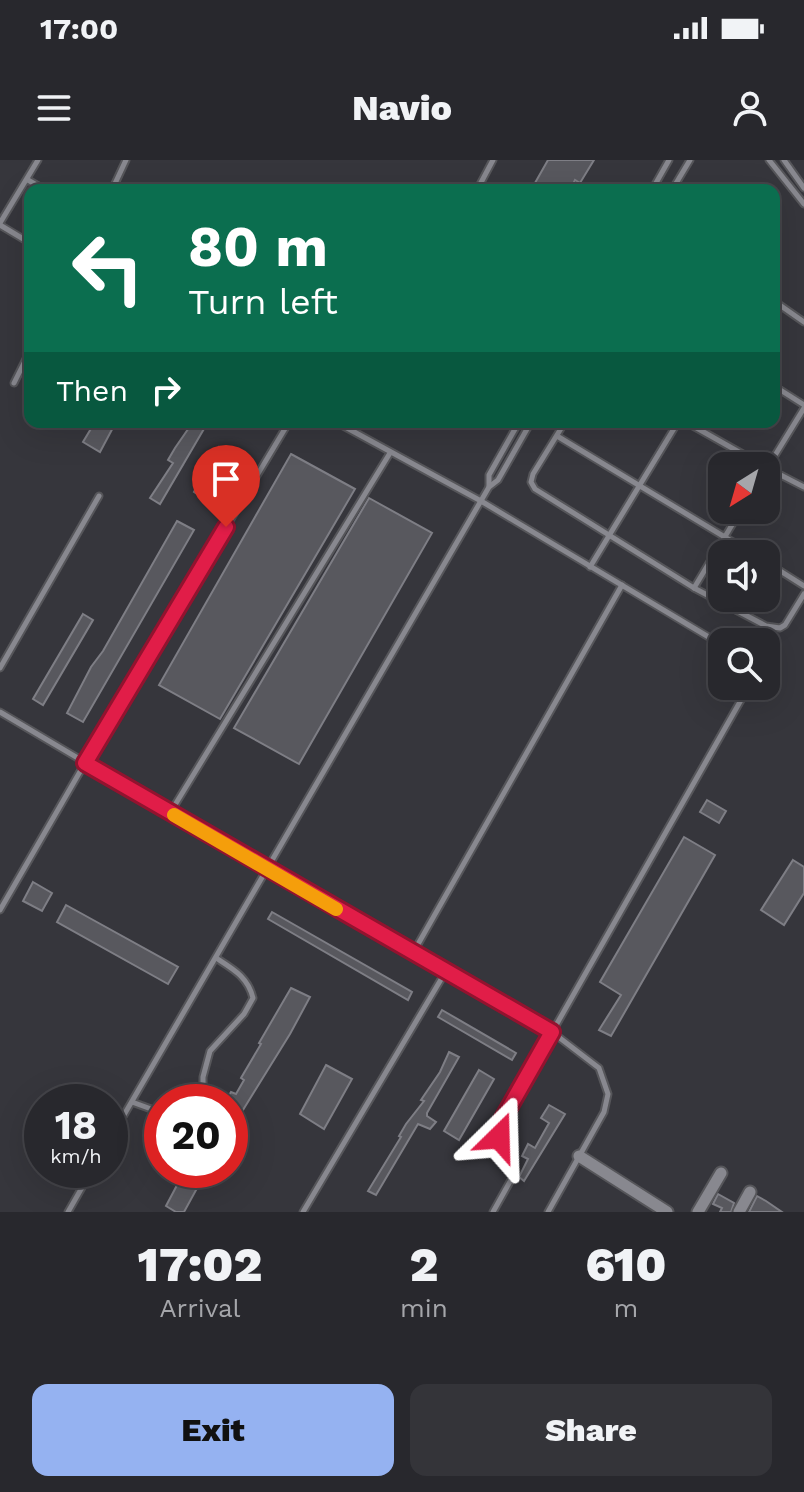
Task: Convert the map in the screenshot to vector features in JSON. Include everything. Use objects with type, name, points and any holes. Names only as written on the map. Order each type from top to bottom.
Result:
[{"type":"street","points":[[579,1156],[667,1212]]},
{"type":"street","points":[[698,1212],[721,1173]]},
{"type":"street","points":[[739,1212],[750,1192]]},
{"type":"lane","points":[[25,184],[38,160]]},
{"type":"lane","points":[[115,184],[126,160]]},
{"type":"lane","points":[[480,184],[493,160]]},
{"type":"lane","points":[[655,184],[669,160]]},
{"type":"lane","points":[[676,184],[690,160]]},
{"type":"lane","points":[[769,160],[804,204]]},
{"type":"lane","points":[[784,160],[804,188]]},
{"type":"lane","points":[[28,180],[35,184]]},
{"type":"lane","points":[[24,186],[0,224],[24,239]]},
{"type":"lane","points":[[780,305],[804,322]]},
{"type":"lane","points":[[14,383],[24,363]]},
{"type":"lane","points":[[776,452],[804,406],[780,390]]},
{"type":"lane","points":[[0,910],[285,428]]},
{"type":"lane","points":[[346,428],[481,501],[708,637]]},
{"type":"lane","points":[[489,487],[489,475],[516,428]]},
{"type":"lane","points":[[128,1109],[489,487],[498,480],[528,428]]},
{"type":"lane","points":[[562,428],[533,474],[533,486],[694,588],[773,628],[785,625],[804,594]]},
{"type":"lane","points":[[590,567],[674,428]]},
{"type":"lane","points":[[696,428],[738,452]]},
{"type":"lane","points":[[557,436],[730,540]]},
{"type":"lane","points":[[170,813],[390,453]]},
{"type":"lane","points":[[780,475],[804,487]]},
{"type":"lane","points":[[0,668],[99,496]]},
{"type":"lane","points":[[694,588],[733,524]]},
{"type":"lane","points":[[780,571],[804,586]]},
{"type":"lane","points":[[413,953],[622,585]]},
{"type":"lane","points":[[493,1212],[516,1171],[497,1129],[741,700]]},
{"type":"lane","points":[[0,712],[267,870],[552,1032],[599,1068],[608,1094],[604,1112],[548,1212]]},
{"type":"lane","points":[[203,1084],[210,1051],[244,1014],[253,998],[250,985],[241,975],[216,958]]},
{"type":"lane","points":[[303,1212],[446,971]]},
{"type":"lane","points":[[132,1102],[144,1106]]},
{"type":"lane","points":[[68,1212],[82,1188]]},
{"type":"building","points":[[548,160],[594,160],[580,183],[575,180],[573,184],[534,184]]},
{"type":"building","points":[[91,428],[113,428],[100,452],[83,442]]},
{"type":"building","points":[[189,428],[204,428],[160,504],[150,498],[173,463],[168,460]]},
{"type":"building","points":[[219,447],[236,457],[210,502],[194,492]]},
{"type":"building","points":[[291,454],[355,489],[220,719],[159,685]]},
{"type":"building","points":[[369,498],[432,533],[299,764],[234,728]]},
{"type":"building","points":[[177,521],[194,530],[83,722],[67,713]]},
{"type":"building","points":[[83,614],[93,620],[43,705],[33,699]]},
{"type":"building","points":[[707,800],[726,811],[719,823],[700,812]]},
{"type":"building","points":[[684,837],[715,855],[611,1036],[599,1030],[621,995],[600,982]]},
{"type":"building","points":[[793,860],[804,867],[804,893],[784,925],[761,910]]},
{"type":"building","points":[[33,882],[52,893],[42,911],[23,901]]},
{"type":"building","points":[[66,905],[178,967],[168,984],[57,922]]},
{"type":"building","points":[[272,912],[412,992],[408,1000],[268,919]]},
{"type":"building","points":[[291,988],[310,997],[248,1102],[248,1084],[242,1084],[244,1080],[241,1078]]},
{"type":"building","points":[[442,1010],[516,1053],[512,1060],[438,1017]]},
{"type":"building","points":[[449,1052],[459,1057],[427,1113],[436,1122],[430,1129],[418,1124],[376,1195],[368,1191],[406,1124],[424,1101],[421,1100]]},
{"type":"building","points":[[326,1065],[352,1079],[324,1129],[300,1114]]},
{"type":"building","points":[[479,1070],[494,1079],[459,1140],[444,1131]]},
{"type":"building","points":[[549,1105],[565,1114],[524,1181],[519,1177],[528,1159],[522,1156],[528,1144],[535,1148],[549,1123],[541,1118]]},
{"type":"building","points":[[176,1188],[197,1188],[184,1212],[176,1212],[166,1206]]},
{"type":"building","points":[[718,1194],[734,1203],[731,1212],[720,1212],[722,1208],[713,1204]]},
{"type":"building","points":[[757,1196],[766,1201],[782,1212],[749,1212]]},
{"type":"slow traffic","points":[[174,815],[336,909]]},
{"type":"route","points":[[226,527],[85,763],[552,1032],[497,1129],[499,1137]]}]
